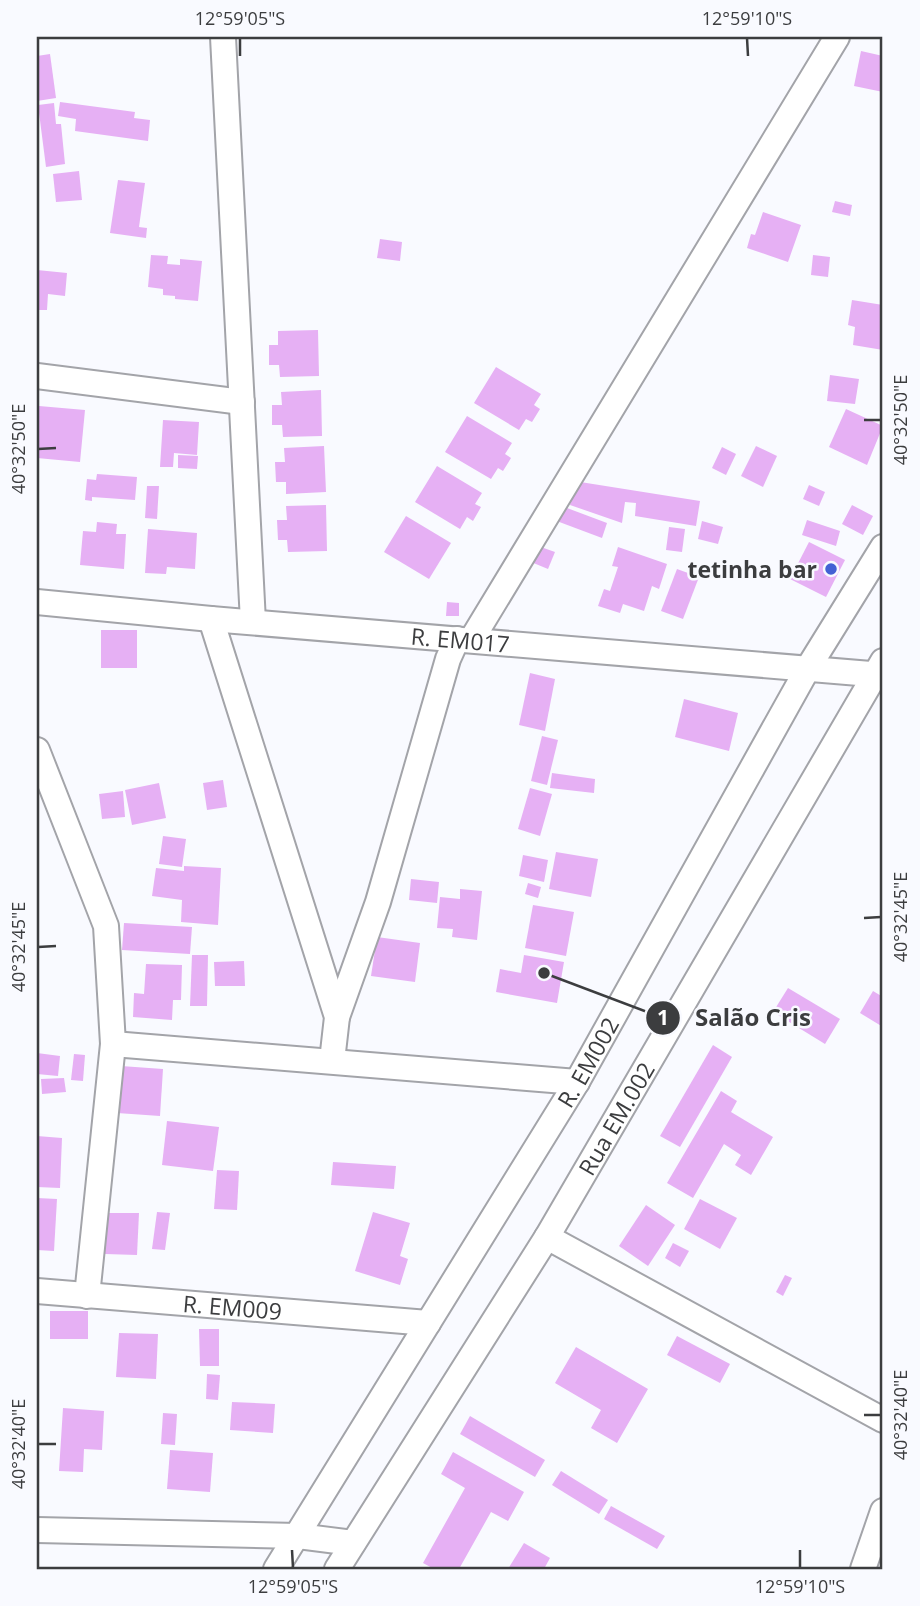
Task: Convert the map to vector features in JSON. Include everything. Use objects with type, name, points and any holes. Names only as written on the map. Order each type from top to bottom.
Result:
[{"type":"street","points":[[223,37],[253,622]]},
{"type":"street","points":[[332,1061],[337,1017],[378,902],[447,659],[464,639],[837,37]]},
{"type":"street","points":[[37,376],[242,402]]},
{"type":"street","name":"R. EM002","points":[[276,1569],[577,1082],[808,668],[883,547]]},
{"type":"street","name":"R. EM017","points":[[37,602],[603,652],[808,668],[881,670]]},
{"type":"street","points":[[211,619],[337,1017]]},
{"type":"street","name":"Rua EM.002","points":[[337,1569],[547,1237],[881,670]]},
{"type":"street","points":[[37,750],[106,926],[113,1044],[87,1296]]},
{"type":"street","points":[[113,1044],[577,1082]]},
{"type":"street","points":[[547,1237],[883,1420]]},
{"type":"street","name":"R. EM009","points":[[37,1291],[428,1323]]},
{"type":"street","points":[[863,1569],[883,1511]]},
{"type":"street","points":[[37,1530],[298,1535],[354,1543]]},
{"type":"building","points":[[861,51],[883,56],[883,92],[854,86]]},
{"type":"building","points":[[50,54],[56,98],[37,101],[37,56]]},
{"type":"building","points":[[60,102],[135,112],[134,118],[150,120],[148,141],[75,131],[76,119],[58,116]]},
{"type":"building","points":[[54,103],[56,124],[61,124],[65,164],[46,167],[38,105]]},
{"type":"building","points":[[79,171],[82,200],[56,202],[53,174]]},
{"type":"building","points":[[118,180],[145,183],[139,227],[147,228],[146,238],[110,233]]},
{"type":"building","points":[[835,201],[852,205],[850,216],[832,212]]},
{"type":"building","points":[[763,212],[801,225],[788,262],[747,248]]},
{"type":"building","points":[[380,239],[402,242],[400,261],[377,258]]},
{"type":"building","points":[[151,255],[168,256],[167,264],[180,265],[180,259],[202,261],[198,301],[175,299],[175,296],[163,295],[163,289],[148,287]]},
{"type":"building","points":[[813,255],[830,257],[828,277],[811,275]]},
{"type":"building","points":[[37,270],[67,273],[65,296],[48,294],[47,310],[37,310]]},
{"type":"building","points":[[852,300],[883,305],[883,350],[853,345],[855,327],[848,325]]},
{"type":"building","points":[[318,330],[319,376],[280,377],[279,365],[269,365],[269,345],[278,345],[278,331]]},
{"type":"building","points":[[496,367],[541,394],[534,405],[540,409],[532,422],[526,419],[519,430],[474,403]]},
{"type":"building","points":[[830,375],[859,379],[855,404],[827,401]]},
{"type":"building","points":[[321,390],[322,436],[283,437],[282,425],[272,425],[272,405],[282,405],[281,392]]},
{"type":"building","points":[[39,406],[85,410],[80,462],[37,458]]},
{"type":"building","points":[[846,409],[883,426],[867,465],[829,447]]},
{"type":"building","points":[[467,416],[512,443],[505,454],[511,458],[503,471],[498,468],[491,479],[445,452]]},
{"type":"building","points":[[163,420],[199,422],[197,455],[174,453],[173,467],[160,467]]},
{"type":"building","points":[[324,446],[326,492],[286,494],[286,482],[276,482],[275,462],[285,462],[284,448]]},
{"type":"building","points":[[756,446],[777,456],[763,487],[741,476]]},
{"type":"building","points":[[722,447],[736,454],[726,475],[712,468]]},
{"type":"building","points":[[178,455],[198,456],[197,469],[178,468]]},
{"type":"building","points":[[437,466],[482,493],[475,504],[481,507],[473,521],[467,517],[460,529],[415,502]]},
{"type":"building","points":[[97,474],[137,477],[135,500],[92,497],[92,501],[85,500],[87,479],[96,480]]},
{"type":"building","points":[[574,481],[700,501],[696,526],[635,516],[636,503],[625,502],[622,523],[570,505]]},
{"type":"building","points":[[809,485],[825,492],[819,506],[803,499]]},
{"type":"building","points":[[147,486],[159,486],[157,519],[145,518]]},
{"type":"building","points":[[326,505],[327,551],[288,552],[287,540],[278,540],[277,520],[287,520],[286,506]]},
{"type":"building","points":[[559,505],[607,523],[602,538],[554,520]]},
{"type":"building","points":[[852,505],[873,516],[863,535],[842,524]]},
{"type":"building","points":[[406,516],[451,543],[429,579],[384,552]]},
{"type":"building","points":[[807,520],[840,531],[836,546],[802,535]]},
{"type":"building","points":[[702,521],[723,527],[718,544],[698,539]]},
{"type":"building","points":[[97,522],[117,524],[116,534],[126,534],[124,569],[80,565],[83,531],[96,532]]},
{"type":"building","points":[[669,527],[685,529],[682,552],[666,550]]},
{"type":"building","points":[[148,529],[197,533],[195,569],[167,567],[166,574],[145,573]]},
{"type":"building","points":[[809,542],[845,560],[826,597],[790,579]]},
{"type":"building","points":[[538,546],[555,552],[548,569],[531,562]]},
{"type":"building","points":[[618,547],[667,564],[659,589],[652,586],[644,611],[623,604],[620,613],[598,606],[604,589],[610,591],[618,567],[612,566]]},
{"type":"building","points":[[677,569],[699,577],[683,619],[661,611]]},
{"type":"building","points":[[447,602],[459,603],[459,616],[446,616]]},
{"type":"building","points":[[101,630],[137,630],[137,668],[101,668]]},
{"type":"building","points":[[530,673],[555,679],[545,731],[519,725]]},
{"type":"building","points":[[684,699],[738,713],[729,751],[675,737]]},
{"type":"building","points":[[542,736],[558,740],[547,785],[531,781]]},
{"type":"building","points":[[552,773],[595,779],[594,793],[550,788]]},
{"type":"building","points":[[223,780],[227,807],[207,810],[203,783]]},
{"type":"building","points":[[159,783],[166,818],[132,825],[125,790]]},
{"type":"building","points":[[530,788],[552,794],[540,836],[518,829]]},
{"type":"building","points":[[123,791],[125,817],[102,819],[99,794]]},
{"type":"building","points":[[163,836],[186,839],[182,867],[159,864]]},
{"type":"building","points":[[556,852],[598,859],[591,897],[549,889]]},
{"type":"building","points":[[523,855],[548,860],[544,882],[519,876]]},
{"type":"building","points":[[184,866],[221,868],[218,925],[181,922],[182,900],[152,896],[156,868],[184,871]]},
{"type":"building","points":[[411,879],[439,882],[437,903],[409,900]]},
{"type":"building","points":[[528,883],[541,887],[538,898],[525,894]]},
{"type":"building","points":[[460,889],[482,891],[477,940],[452,937],[453,929],[437,928],[440,897],[460,899]]},
{"type":"building","points":[[533,905],[574,912],[566,956],[525,948]]},
{"type":"building","points":[[124,923],[192,927],[190,954],[122,950]]},
{"type":"building","points":[[377,937],[420,943],[415,982],[371,976]]},
{"type":"building","points":[[192,955],[208,955],[207,1006],[190,1006]]},
{"type":"building","points":[[524,955],[564,962],[557,1003],[496,992],[500,969],[521,973]]},
{"type":"building","points":[[244,961],[245,986],[215,986],[214,962]]},
{"type":"building","points":[[146,964],[182,965],[181,1000],[173,1000],[172,1020],[133,1017],[134,993],[144,994]]},
{"type":"building","points":[[788,988],[840,1019],[825,1044],[773,1012]]},
{"type":"building","points":[[873,991],[883,997],[883,1027],[860,1013]]},
{"type":"building","points":[[713,1045],[732,1057],[680,1147],[660,1136]]},
{"type":"building","points":[[37,1053],[60,1056],[58,1076],[37,1074]]},
{"type":"building","points":[[74,1054],[85,1055],[83,1081],[71,1080]]},
{"type":"building","points":[[121,1066],[163,1069],[160,1116],[117,1113]]},
{"type":"building","points":[[64,1078],[66,1092],[42,1094],[41,1079]]},
{"type":"building","points":[[721,1091],[737,1101],[731,1112],[773,1137],[751,1175],[735,1165],[741,1155],[724,1144],[693,1198],[667,1183]]},
{"type":"building","points":[[167,1121],[219,1127],[213,1171],[162,1165]]},
{"type":"building","points":[[37,1136],[62,1138],[60,1188],[37,1187]]},
{"type":"building","points":[[333,1162],[396,1166],[394,1189],[331,1185]]},
{"type":"building","points":[[217,1170],[239,1171],[237,1210],[214,1209]]},
{"type":"building","points":[[37,1198],[57,1199],[54,1251],[37,1250]]},
{"type":"building","points":[[700,1199],[737,1218],[720,1249],[684,1229]]},
{"type":"building","points":[[646,1205],[675,1225],[648,1266],[619,1246]]},
{"type":"building","points":[[157,1212],[170,1213],[165,1250],[152,1249]]},
{"type":"building","points":[[373,1212],[410,1223],[400,1256],[408,1259],[400,1285],[355,1271]]},
{"type":"building","points":[[105,1213],[139,1213],[137,1255],[105,1254]]},
{"type":"building","points":[[673,1243],[689,1251],[680,1267],[665,1258]]},
{"type":"building","points":[[785,1275],[792,1278],[783,1296],[776,1292]]},
{"type":"building","points":[[50,1311],[88,1311],[88,1339],[50,1339]]},
{"type":"building","points":[[199,1329],[219,1329],[219,1366],[200,1366]]},
{"type":"building","points":[[119,1333],[158,1334],[156,1379],[116,1377]]},
{"type":"building","points":[[677,1336],[730,1364],[720,1383],[667,1355]]},
{"type":"building","points":[[576,1347],[648,1389],[617,1443],[591,1428],[601,1410],[555,1383]]},
{"type":"building","points":[[207,1374],[220,1375],[218,1400],[206,1399]]},
{"type":"building","points":[[232,1402],[275,1404],[273,1433],[230,1430]]},
{"type":"building","points":[[63,1408],[104,1411],[102,1450],[84,1449],[83,1472],[59,1471]]},
{"type":"building","points":[[163,1413],[177,1414],[175,1445],[161,1444]]},
{"type":"building","points":[[470,1416],[545,1460],[535,1477],[460,1434]]},
{"type":"building","points":[[170,1450],[213,1453],[210,1492],[167,1489]]},
{"type":"building","points":[[453,1452],[524,1492],[508,1521],[491,1512],[459,1569],[434,1569],[423,1563],[465,1488],[441,1474]]},
{"type":"building","points":[[561,1471],[608,1500],[599,1514],[552,1485]]},
{"type":"building","points":[[611,1506],[665,1536],[657,1549],[604,1519]]},
{"type":"building","points":[[524,1543],[550,1558],[544,1569],[508,1569]]},
{"type":"place","name":"tetinha bar","points":[[831,569]]},
{"type":"place","name":"Salão Cris","points":[[544,973]]}]
